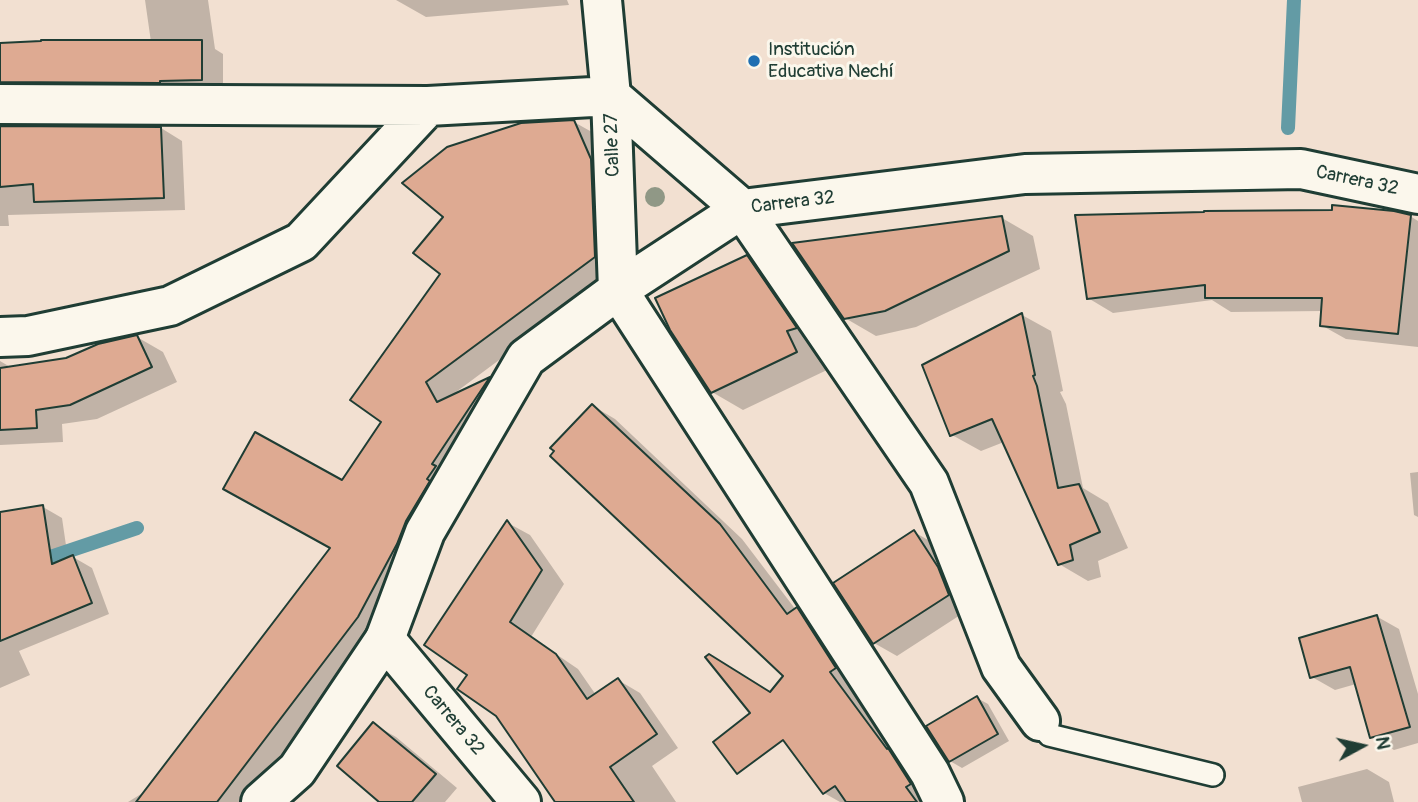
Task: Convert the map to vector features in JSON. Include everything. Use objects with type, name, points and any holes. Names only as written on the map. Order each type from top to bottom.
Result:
[{"type":"street","name":"Calle 27","points":[[602,0],[611,96],[618,290]]},
{"type":"street","points":[[0,104],[428,106],[611,96],[742,209],[929,482],[1001,667],[1040,721]]},
{"type":"street","points":[[0,337],[28,337],[170,306],[300,242],[428,106]]},
{"type":"street","name":"Carrera 32","points":[[261,802],[297,770],[384,639],[425,532],[526,358],[618,290],[742,209],[1025,174],[1301,169],[1418,194]]},
{"type":"street","points":[[618,290],[930,773],[944,802]]},
{"type":"street","name":"Carrera 32","points":[[384,639],[521,802]]},
{"type":"lane","points":[[1040,721],[1049,735],[1213,775]]},
{"type":"building","points":[[41,40],[202,40],[202,80],[160,83],[0,82],[0,43]]},
{"type":"building","points":[[574,120],[591,159],[595,257],[426,382],[437,402],[490,377],[432,464],[436,466],[427,479],[430,481],[406,521],[397,544],[358,617],[217,802],[136,802],[330,548],[223,489],[255,432],[342,480],[381,422],[350,400],[440,274],[413,253],[443,217],[402,183],[447,147],[521,123]]},
{"type":"building","points":[[0,126],[161,127],[164,198],[34,202],[33,184],[0,187]]},
{"type":"building","points":[[1332,205],[1411,215],[1398,334],[1320,326],[1322,298],[1205,298],[1205,285],[1087,299],[1075,215],[1332,210]]},
{"type":"building","points":[[1002,216],[1009,251],[885,311],[844,319],[792,243]]},
{"type":"building","points":[[747,255],[797,328],[787,331],[797,352],[711,393],[670,330],[655,298]]},
{"type":"building","points":[[1022,313],[1058,488],[1079,484],[1100,532],[1070,545],[1073,560],[1058,565],[992,419],[950,436],[922,365]]},
{"type":"building","points":[[137,335],[152,367],[70,405],[36,410],[37,428],[0,430],[0,368],[66,358],[98,344]]},
{"type":"building","points":[[592,404],[720,524],[787,614],[797,607],[836,668],[830,672],[888,748],[911,784],[906,787],[917,802],[846,802],[835,786],[823,794],[783,740],[737,774],[713,742],[750,713],[705,657],[709,654],[770,692],[783,676],[550,456],[554,451],[550,448]]},
{"type":"building","points":[[43,505],[52,564],[73,555],[92,603],[0,641],[0,512]]},
{"type":"building","points":[[507,520],[542,570],[510,622],[556,654],[587,699],[618,678],[657,734],[610,767],[634,802],[555,802],[496,716],[457,689],[467,675],[424,645]]},
{"type":"building","points":[[914,530],[938,567],[949,595],[873,644],[833,583]]},
{"type":"building","points":[[1377,615],[1410,727],[1370,738],[1350,667],[1310,678],[1299,638]]},
{"type":"building","points":[[977,696],[998,734],[949,762],[926,726]]},
{"type":"building","points":[[373,722],[436,774],[412,802],[379,802],[337,766]]},
{"type":"waterway","points":[[1288,128],[1294,0]]},
{"type":"waterway","points":[[0,574],[137,528]]},
{"type":"place","name":"Institución Educativa Nechí","points":[[754,61]]}]
